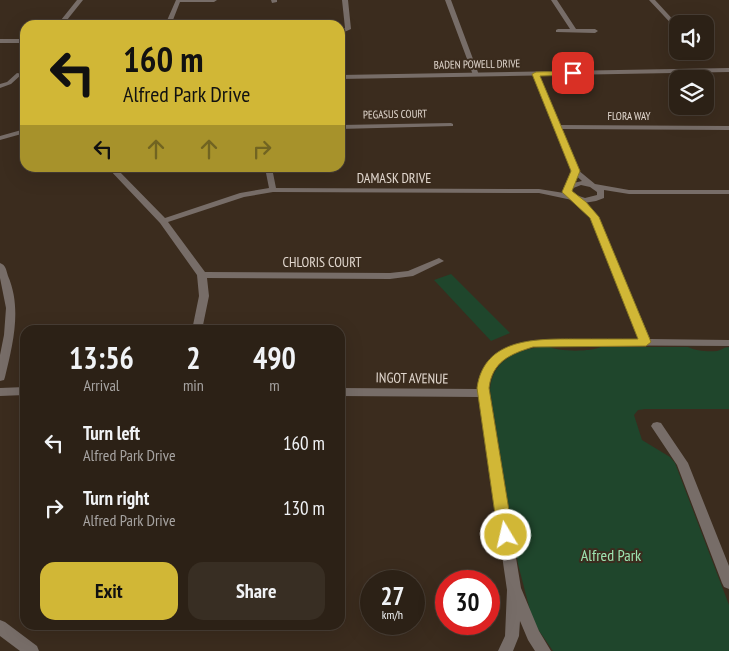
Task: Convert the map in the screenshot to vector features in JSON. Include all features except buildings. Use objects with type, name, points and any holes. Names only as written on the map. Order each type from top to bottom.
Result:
[{"type":"street","points":[[64,20],[80,0]]},
{"type":"street","points":[[170,20],[179,0],[214,0]]},
{"type":"street","points":[[345,30],[348,29],[346,0]]},
{"type":"street","points":[[448,0],[476,75]]},
{"type":"street","points":[[554,0],[574,31]]},
{"type":"street","points":[[652,0],[669,19]]},
{"type":"street","points":[[558,31],[595,31]]},
{"type":"street","points":[[0,41],[20,41]]},
{"type":"street","name":"BADEN POWELL DRIVE","points":[[714,72],[729,70]]},
{"type":"street","name":"BADEN POWELL DRIVE","points":[[345,77],[669,73]]},
{"type":"street","name":"BADEN POWELL DRIVE","points":[[714,73],[729,74]]},
{"type":"street","points":[[0,86],[9,83],[19,74]]},
{"type":"street","points":[[536,74],[575,171],[601,191],[594,217]]},
{"type":"street","name":"PEGASUS COURT","points":[[345,127],[451,125]]},
{"type":"street","name":"FLORA WAY","points":[[558,127],[729,128]]},
{"type":"street","points":[[0,138],[20,132]]},
{"type":"street","points":[[575,171],[567,192],[594,217],[646,342]]},
{"type":"street","points":[[116,172],[163,221],[202,275],[204,296],[198,325]]},
{"type":"street","points":[[269,172],[273,190]]},
{"type":"street","name":"DAMASK DRIVE","points":[[163,221],[243,195],[273,190],[539,191],[580,183],[594,186]]},
{"type":"street","points":[[594,186],[629,192],[729,192]]},
{"type":"street","name":"DAMASK DRIVE","points":[[539,191],[586,201],[599,198]]},
{"type":"street","points":[[599,198],[629,192]]},
{"type":"street","name":"CHLORIS COURT","points":[[202,275],[390,276],[410,274],[439,261]]},
{"type":"street","points":[[0,266],[6,278],[10,295],[10,337],[0,377]]},
{"type":"street","points":[[505,651],[512,636],[514,590],[484,393],[484,376],[491,364],[504,353],[520,346],[542,342],[729,343]]},
{"type":"street","points":[[0,392],[20,391]]},
{"type":"street","name":"INGOT AVENUE","points":[[345,392],[484,393]]},
{"type":"street","points":[[657,426],[682,463],[729,584]]},
{"type":"street","points":[[514,590],[533,635],[544,651]]},
{"type":"street","points":[[0,627],[32,651]]},
{"type":"green space","points":[[451,274],[510,333],[491,341],[434,280]]},
{"type":"green space","name":"Alfred Park","points":[[547,346],[574,351],[601,347],[688,347],[698,350],[719,351],[729,347],[729,409],[645,409],[638,410],[634,415],[642,440],[670,457],[675,463],[729,605],[729,651],[553,651],[533,622],[518,564],[490,390],[496,370],[509,357],[537,347]]},
{"type":"route","points":[[506,535],[483,388],[484,376],[491,364],[504,353],[533,343],[646,342],[594,217],[583,204],[569,195],[566,189],[571,184],[575,171],[536,74],[573,73]]}]
